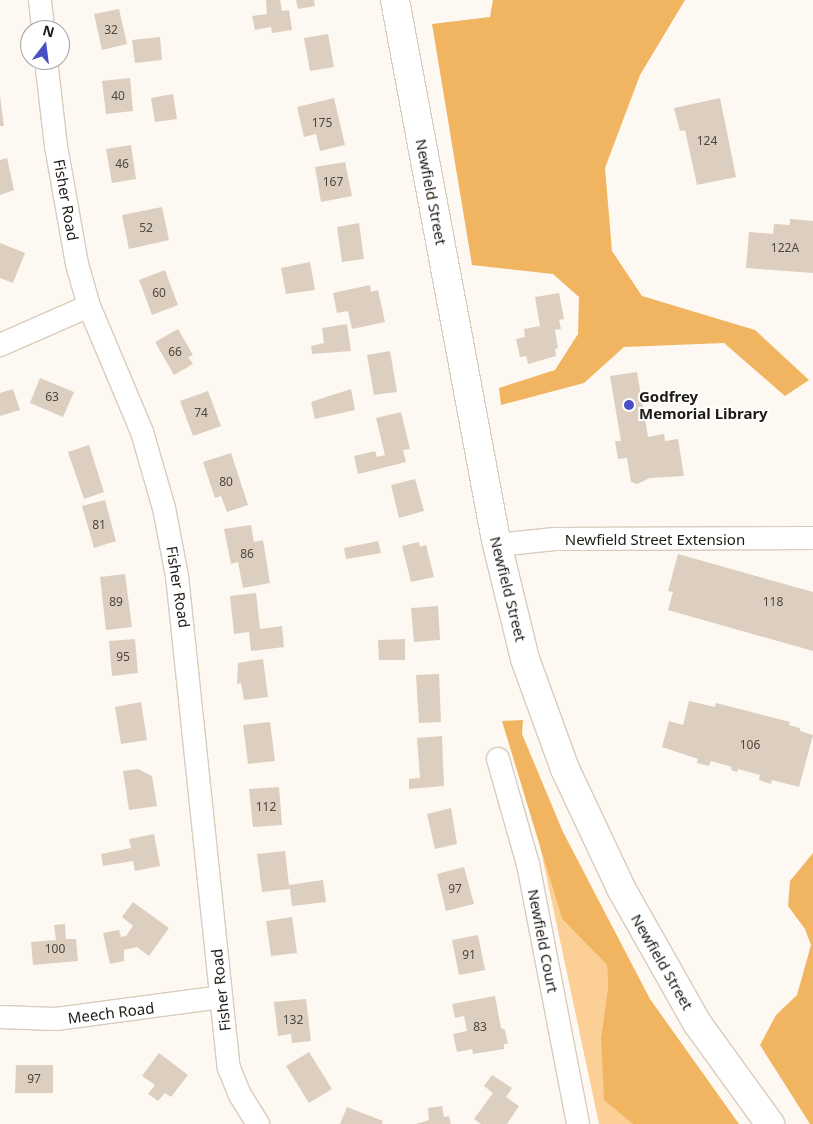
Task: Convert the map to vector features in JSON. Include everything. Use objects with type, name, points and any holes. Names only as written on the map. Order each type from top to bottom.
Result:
[{"type":"main road","name":"Newfield Street","points":[[395,0],[497,545],[525,659],[544,714],[591,828],[657,958],[697,1023],[770,1124]]},
{"type":"street","points":[[40,0],[42,20]]},
{"type":"street","name":"Fisher Road","points":[[47,70],[65,202],[88,306],[142,432],[164,508],[178,576],[229,1068],[240,1095],[258,1124]]},
{"type":"street","points":[[0,345],[88,306]]},
{"type":"street","name":"Newfield Street Extension","points":[[497,545],[555,539],[813,538]]},
{"type":"street","name":"Newfield Court","points":[[498,759],[528,864],[578,1124]]},
{"type":"street","name":"Meech Road","points":[[0,1016],[56,1019],[221,997]]},
{"type":"shaded area","points":[[493,0],[685,0],[640,75],[605,168],[612,251],[642,296],[755,330],[809,380],[785,396],[724,343],[624,347],[584,383],[501,405],[499,388],[555,370],[578,334],[579,297],[553,274],[472,265],[432,24],[490,17]]},
{"type":"shaded area","points":[[523,720],[522,734],[563,832],[650,999],[739,1124],[633,1124],[604,1100],[601,1037],[608,987],[607,965],[562,919],[502,721]]},
{"type":"shaded area","points":[[540,846],[562,919],[607,965],[608,987],[601,1037],[633,1124],[599,1124]]},
{"type":"shaded area","points":[[813,853],[813,1124],[810,1124],[760,1045],[776,1015],[797,995],[811,945],[805,929],[788,906],[790,881]]},
{"type":"building","points":[[266,0],[280,0],[282,11],[289,10],[292,30],[272,33],[271,27],[255,30],[252,16],[267,14]]},
{"type":"building","points":[[296,0],[314,0],[315,6],[298,9]]},
{"type":"building","points":[[119,9],[127,44],[102,50],[94,14]]},
{"type":"building","points":[[328,34],[334,67],[310,71],[304,38]]},
{"type":"building","points":[[160,37],[162,60],[135,63],[132,40]]},
{"type":"building","points":[[130,78],[133,111],[106,114],[102,81]]},
{"type":"building","points":[[173,94],[177,119],[155,122],[151,98]]},
{"type":"building","points":[[0,96],[4,126],[0,126]]},
{"type":"building","points":[[334,98],[345,145],[320,151],[316,134],[304,137],[297,107]]},
{"type":"building","points":[[720,98],[736,177],[697,185],[685,130],[680,131],[674,108]]},
{"type":"building","points":[[131,145],[136,179],[112,183],[106,149]]},
{"type":"building","points":[[7,158],[14,190],[0,195],[0,160]]},
{"type":"building","points":[[345,162],[352,196],[321,202],[315,167]]},
{"type":"building","points":[[162,207],[169,240],[129,249],[122,215]]},
{"type":"building","points":[[790,219],[813,221],[813,273],[746,268],[749,232],[773,234],[774,224],[790,225]]},
{"type":"building","points":[[359,223],[364,259],[342,262],[337,227]]},
{"type":"building","points":[[0,243],[25,253],[13,283],[0,278]]},
{"type":"building","points":[[310,262],[315,290],[286,294],[281,268]]},
{"type":"building","points":[[165,270],[178,305],[152,315],[139,280]]},
{"type":"building","points":[[370,285],[371,292],[378,290],[385,322],[352,329],[348,311],[337,313],[333,293]]},
{"type":"building","points":[[559,293],[564,319],[559,320],[561,329],[555,330],[558,348],[555,349],[556,356],[528,364],[526,356],[520,357],[516,339],[525,337],[524,329],[540,326],[535,297]]},
{"type":"building","points":[[347,324],[351,351],[312,354],[311,346],[324,343],[322,328]]},
{"type":"building","points":[[178,329],[193,355],[188,357],[193,364],[174,375],[155,342]]},
{"type":"building","points":[[390,351],[397,392],[374,395],[367,355]]},
{"type":"building","name":"Godfrey Memorial Library","points":[[637,372],[648,437],[664,434],[665,441],[678,439],[684,476],[650,478],[637,484],[631,482],[627,458],[618,459],[615,441],[621,441],[610,376]]},
{"type":"building","points":[[40,378],[74,392],[63,417],[30,403]]},
{"type":"building","points":[[13,389],[20,410],[0,416],[0,393]]},
{"type":"building","points":[[351,389],[355,410],[315,419],[311,402]]},
{"type":"building","points":[[208,391],[221,426],[193,436],[180,401]]},
{"type":"building","points":[[401,412],[410,449],[403,450],[406,462],[358,474],[354,456],[375,451],[377,457],[385,455],[376,418]]},
{"type":"building","points":[[89,445],[104,492],[84,499],[68,452]]},
{"type":"building","points":[[231,453],[248,505],[227,512],[221,496],[215,498],[203,462]]},
{"type":"building","points":[[415,479],[424,511],[399,518],[391,485]]},
{"type":"building","points":[[105,500],[116,541],[94,548],[82,506]]},
{"type":"building","points":[[251,525],[254,542],[263,540],[270,583],[243,588],[238,562],[231,564],[224,529]]},
{"type":"building","points":[[378,541],[381,553],[346,559],[344,548]]},
{"type":"building","points":[[419,542],[420,547],[426,545],[434,577],[411,582],[402,546]]},
{"type":"building","points":[[678,554],[813,592],[813,651],[668,610],[673,592],[668,591]]},
{"type":"building","points":[[125,574],[132,627],[106,630],[100,577]]},
{"type":"building","points":[[256,593],[260,629],[282,626],[284,647],[251,651],[249,632],[234,634],[230,596]]},
{"type":"building","points":[[438,606],[440,640],[414,642],[411,608]]},
{"type":"building","points":[[135,639],[138,673],[112,676],[109,641]]},
{"type":"building","points":[[405,639],[405,660],[379,660],[378,640]]},
{"type":"building","points":[[263,659],[268,697],[244,700],[241,683],[237,684],[238,663]]},
{"type":"building","points":[[439,674],[441,722],[419,723],[416,675]]},
{"type":"building","points":[[689,701],[715,707],[716,703],[790,722],[789,725],[813,735],[799,787],[772,780],[771,784],[759,780],[760,775],[738,769],[737,772],[731,770],[732,767],[711,761],[709,766],[697,763],[698,759],[662,747],[669,721],[683,725]]},
{"type":"building","points":[[141,702],[147,740],[121,744],[115,707]]},
{"type":"building","points":[[270,722],[275,761],[248,764],[243,725]]},
{"type":"building","points":[[442,736],[444,786],[409,789],[409,779],[420,778],[417,738]]},
{"type":"building","points":[[138,769],[152,776],[157,806],[129,810],[123,771]]},
{"type":"building","points":[[279,787],[282,825],[253,827],[249,789]]},
{"type":"building","points":[[451,808],[457,844],[435,849],[427,814]]},
{"type":"building","points":[[154,834],[160,866],[135,871],[133,861],[103,866],[101,854],[131,848],[129,839]]},
{"type":"building","points":[[285,851],[289,885],[323,880],[326,902],[292,906],[290,889],[262,892],[257,854]]},
{"type":"building","points":[[464,867],[474,904],[446,911],[437,874]]},
{"type":"building","points":[[133,902],[169,928],[149,956],[137,947],[124,950],[124,961],[110,964],[103,933],[119,930],[121,937],[126,936],[133,926],[122,917]]},
{"type":"building","points":[[292,917],[297,953],[271,956],[266,921]]},
{"type":"building","points":[[65,924],[66,939],[76,939],[78,961],[33,965],[31,942],[56,940],[54,925]]},
{"type":"building","points":[[478,935],[485,970],[459,975],[452,940]]},
{"type":"building","points":[[495,996],[501,1028],[505,1030],[508,1044],[504,1044],[504,1049],[473,1054],[472,1049],[457,1052],[453,1034],[467,1031],[464,1016],[455,1018],[452,1004]]},
{"type":"building","points":[[306,999],[311,1041],[292,1043],[291,1034],[278,1036],[274,1002]]},
{"type":"building","points":[[309,1052],[332,1089],[309,1103],[286,1066]]},
{"type":"building","points":[[159,1053],[188,1075],[171,1097],[165,1093],[158,1101],[148,1094],[155,1085],[142,1076]]},
{"type":"building","points":[[16,1065],[53,1065],[53,1093],[15,1093]]},
{"type":"building","points":[[492,1075],[512,1088],[506,1097],[519,1106],[507,1124],[481,1124],[474,1119],[493,1093],[484,1086]]},
{"type":"building","points":[[442,1106],[444,1117],[449,1116],[451,1124],[416,1124],[429,1120],[428,1108]]},
{"type":"building","points":[[347,1107],[383,1121],[382,1124],[340,1124]]},
{"type":"place","name":"Godfrey Memorial Library","points":[[629,405]]}]
